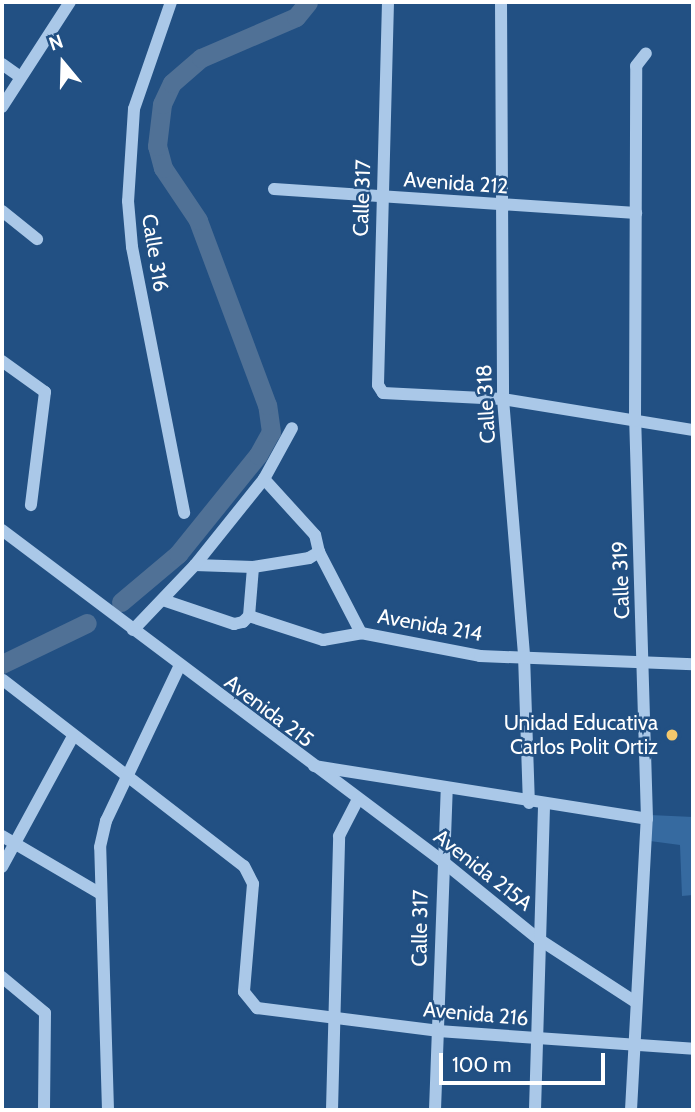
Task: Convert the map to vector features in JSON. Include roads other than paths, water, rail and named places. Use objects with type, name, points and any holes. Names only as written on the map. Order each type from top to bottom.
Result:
[{"type":"street","points":[[2,107],[19,76],[69,2]]},
{"type":"street","name":"Calle 316","points":[[171,2],[134,109],[128,201],[132,247],[184,513]]},
{"type":"street","name":"Calle 317","points":[[388,2],[378,385],[383,393],[503,398]]},
{"type":"street","name":"Calle 318","points":[[501,2],[503,398],[524,654],[529,803]]},
{"type":"street","name":"Calle 319","points":[[631,1110],[634,1001],[647,819],[635,421],[636,66],[646,53]]},
{"type":"street","points":[[2,64],[19,76]]},
{"type":"street","name":"Avenida 212","points":[[274,189],[636,213]]},
{"type":"street","points":[[2,211],[37,239]]},
{"type":"street","points":[[2,361],[45,392],[31,505]]},
{"type":"street","points":[[503,398],[693,429]]},
{"type":"street","points":[[133,630],[195,565],[264,479],[292,428]]},
{"type":"street","points":[[264,479],[315,535],[319,552],[361,633]]},
{"type":"street","name":"Avenida 215","points":[[2,530],[310,765],[529,803],[647,819]]},
{"type":"street","points":[[195,565],[253,567],[309,558],[319,552]]},
{"type":"street","points":[[163,600],[234,624],[249,616],[253,567]]},
{"type":"street","name":"Avenida 214","points":[[249,616],[323,640],[361,633],[480,656],[524,654],[693,664]]},
{"type":"street","points":[[108,1110],[99,893],[103,832],[179,667]]},
{"type":"street","points":[[3,680],[72,738],[127,775]]},
{"type":"street","points":[[2,867],[72,738]]},
{"type":"street","name":"Avenida 215A","points":[[310,765],[441,860],[537,938],[634,1001]]},
{"type":"street","name":"Avenida 216","points":[[127,775],[244,866],[253,884],[244,992],[257,1007],[438,1031],[693,1049]]},
{"type":"street","name":"Calle 317","points":[[435,1110],[441,860],[447,789]]},
{"type":"street","points":[[331,1110],[339,836],[358,799]]},
{"type":"street","points":[[535,1110],[537,938],[544,805]]},
{"type":"street","points":[[2,836],[99,893]]},
{"type":"street","points":[[2,977],[45,1013],[44,1110]]},
{"type":"waterway","points":[[121,602],[178,554],[258,455],[271,432],[267,405],[198,220],[163,168],[157,146],[162,104],[172,83],[201,58],[296,17],[308,2]]},
{"type":"waterway","points":[[2,664],[87,623]]},
{"type":"place","name":"Unidad Educativa Carlos Polit Ortiz","points":[[672,735]]}]
